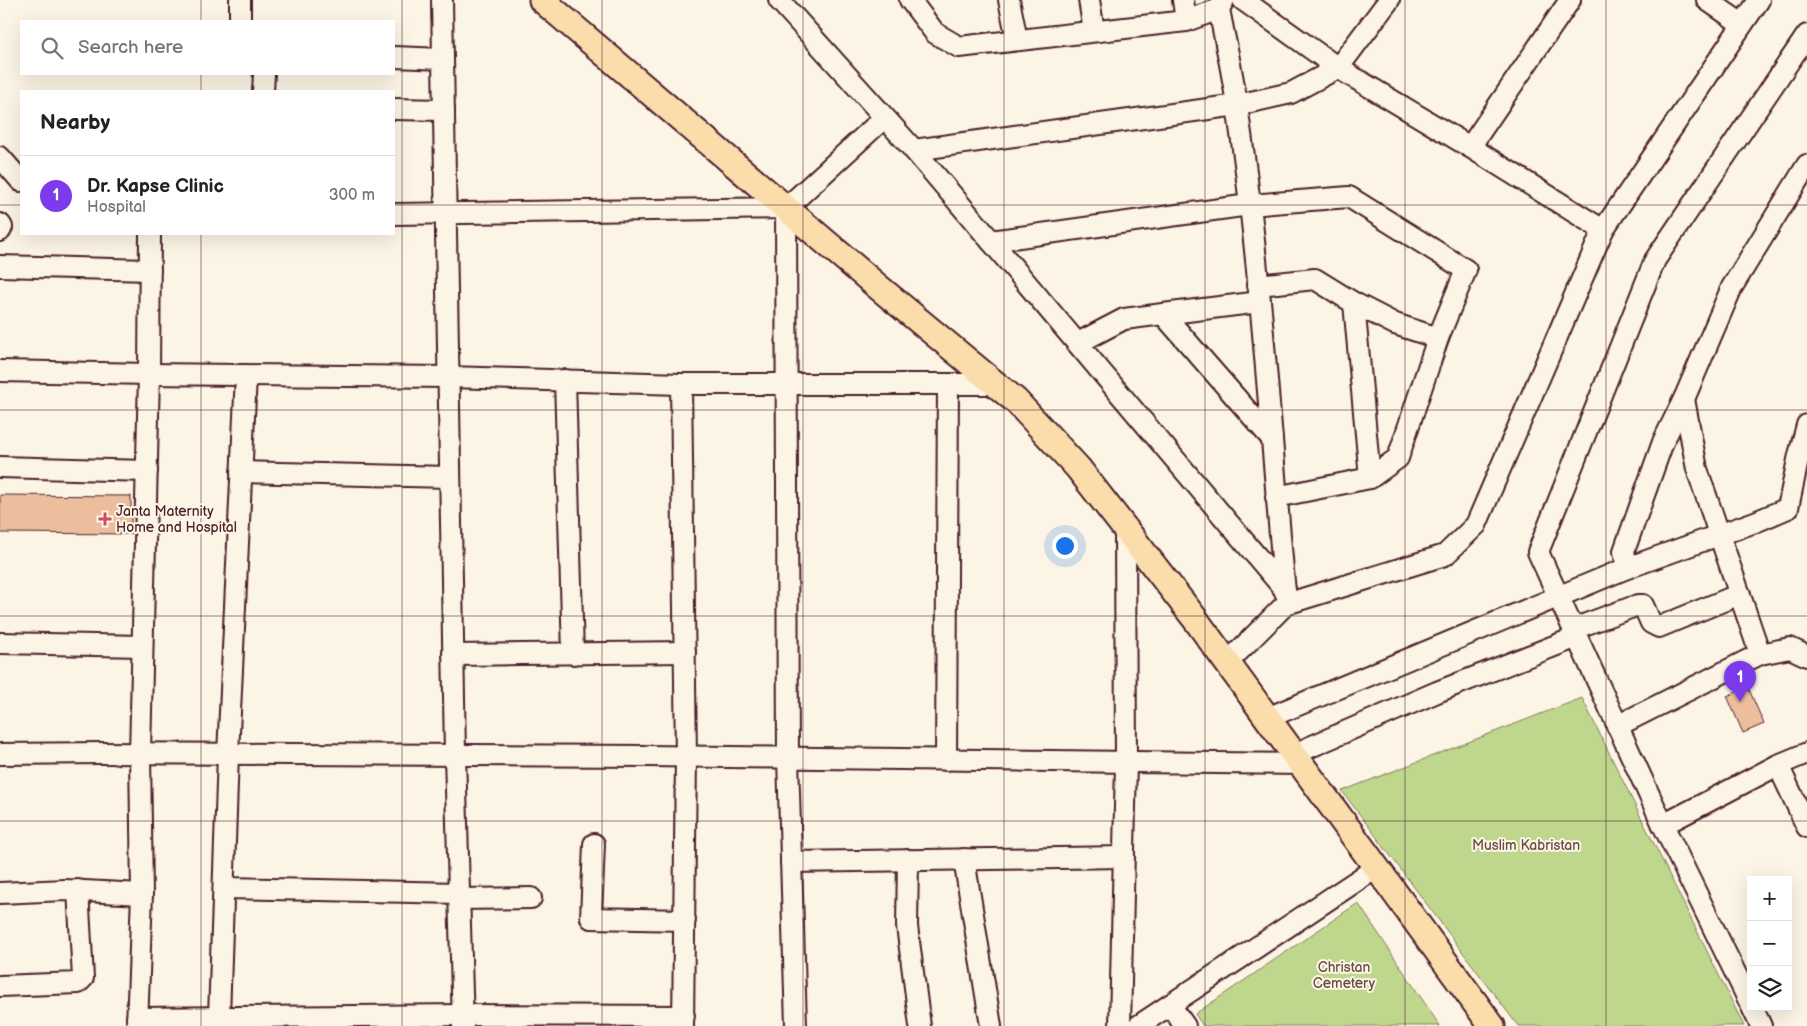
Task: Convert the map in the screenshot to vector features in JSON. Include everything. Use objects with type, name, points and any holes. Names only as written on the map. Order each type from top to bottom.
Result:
[{"type":"main road","points":[[542,0],[1016,401],[1078,468],[1125,528],[1227,663],[1492,1026]]},
{"type":"street","points":[[240,0],[240,20]]},
{"type":"street","points":[[442,0],[454,755],[462,1021]]},
{"type":"street","points":[[779,0],[914,150],[1078,344],[1286,597]]},
{"type":"street","points":[[910,0],[935,33],[959,47],[1186,21],[1222,5],[1250,205],[1286,597]]},
{"type":"street","points":[[1008,0],[1017,40]]},
{"type":"street","points":[[1089,0],[1094,32]]},
{"type":"street","points":[[1183,0],[1186,21]]},
{"type":"street","points":[[1243,0],[1338,68],[1603,230]]},
{"type":"street","points":[[914,150],[1237,105],[1291,93],[1338,68],[1389,0]]},
{"type":"street","points":[[1470,147],[1570,0]]},
{"type":"street","points":[[1707,0],[1742,24]]},
{"type":"street","points":[[1227,663],[1286,597],[1445,554],[1476,525],[1603,230],[1759,0]]},
{"type":"street","points":[[1747,998],[1663,825],[1538,552],[1655,260],[1807,35]]},
{"type":"street","points":[[395,58],[443,59]]},
{"type":"street","points":[[263,90],[264,75]]},
{"type":"street","points":[[395,109],[444,110]]},
{"type":"street","points":[[395,214],[786,208],[884,118]]},
{"type":"street","points":[[0,157],[20,180]]},
{"type":"street","points":[[1627,568],[1624,551],[1663,442],[1684,399],[1732,287],[1807,165]]},
{"type":"street","points":[[991,241],[1250,205],[1349,197],[1466,270],[1438,338],[1398,458],[1370,478],[1276,497]]},
{"type":"street","points":[[786,208],[788,758],[796,1026]]},
{"type":"street","points":[[0,224],[2,227],[0,231]]},
{"type":"street","points":[[150,235],[149,374],[140,754],[142,894],[137,1022],[219,1017],[462,1021],[683,1021],[686,756],[681,384]]},
{"type":"street","points":[[0,266],[150,270]]},
{"type":"street","points":[[1078,344],[1124,318],[1163,314],[1259,294],[1314,279],[1354,303],[1395,324],[1438,338]]},
{"type":"street","points":[[1354,303],[1370,478]]},
{"type":"street","points":[[1163,314],[1272,439]]},
{"type":"street","points":[[0,371],[448,376],[681,384],[995,384]]},
{"type":"street","points":[[219,1017],[228,754],[246,375]]},
{"type":"street","points":[[565,380],[573,654]]},
{"type":"street","points":[[946,760],[948,384]]},
{"type":"street","points":[[1684,399],[1697,469],[1760,654]]},
{"type":"street","points":[[1267,718],[1627,568],[1755,522],[1788,508],[1807,425]]},
{"type":"street","points":[[0,467],[147,471]]},
{"type":"street","points":[[241,472],[450,476]]},
{"type":"street","points":[[1120,1026],[1126,762],[1125,528]]},
{"type":"street","points":[[0,754],[686,756],[1126,762],[1297,759],[1438,692],[1638,605],[1643,605],[1651,623],[1659,627],[1740,594]]},
{"type":"street","points":[[0,643],[142,646]]},
{"type":"street","points":[[1617,726],[1760,654],[1790,648],[1807,656]]},
{"type":"street","points":[[453,655],[685,652]]},
{"type":"street","points":[[1663,825],[1778,765],[1807,753]]},
{"type":"street","points":[[1778,765],[1807,827]]},
{"type":"street","points":[[594,844],[591,918],[685,920]]},
{"type":"street","points":[[791,862],[1124,857]]},
{"type":"street","points":[[964,859],[991,1026]]},
{"type":"street","points":[[908,860],[907,926],[920,1026]]},
{"type":"street","points":[[1138,1026],[1376,868]]},
{"type":"street","points":[[224,888],[531,898]]},
{"type":"street","points":[[0,894],[78,890],[142,894]]},
{"type":"street","points":[[0,986],[78,983],[83,978],[78,890]]},
{"type":"street","points":[[1170,1005],[1185,1026]]},
{"type":"street","points":[[1754,1011],[1761,1026]]},
{"type":"green space","name":"Muslim Kabristan","points":[[1582,698],[1744,1026],[1518,1026],[1342,791]]},
{"type":"green space","name":"Christan Cemetery","points":[[1358,903],[1440,1026],[1203,1026],[1195,1014]]},
{"type":"building","points":[[0,495],[131,496],[131,534],[0,533]]},
{"type":"building","points":[[1748,687],[1764,724],[1743,733],[1727,696]]},
{"type":"place","name":"Janta Maternity Home and Hospital","points":[[105,519]]},
{"type":"place","name":"Dr. Kapse Clinic","points":[[1740,702]]}]
